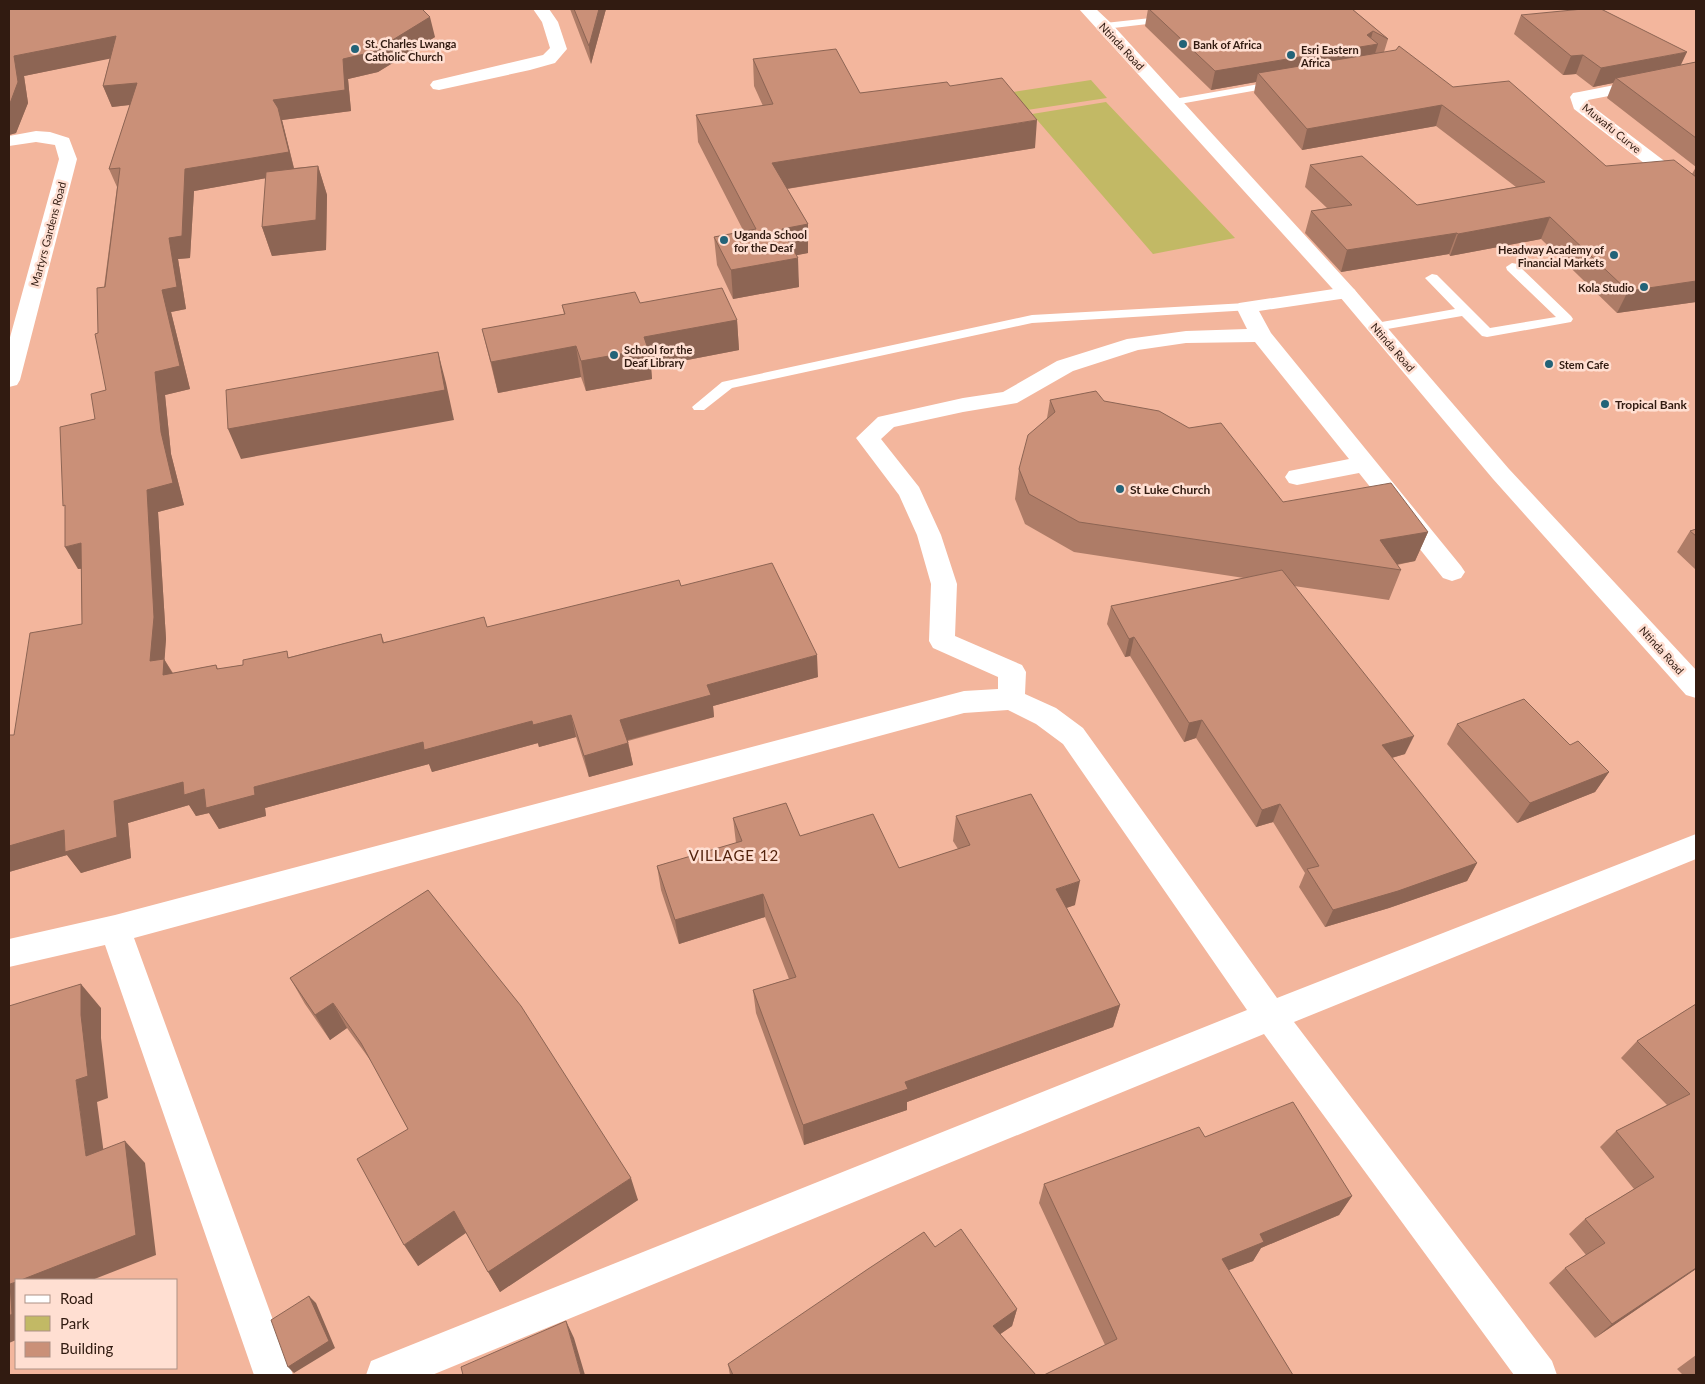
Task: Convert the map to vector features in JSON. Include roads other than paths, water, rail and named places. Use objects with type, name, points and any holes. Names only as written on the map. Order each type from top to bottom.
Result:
[{"type":"street","points":[[439,85],[549,59],[559,49],[550,22],[541,9]]},
{"type":"street","name":"Ntinda Road","points":[[1087,9],[1105,26],[1347,293],[1501,474],[1696,688]]},
{"type":"street","name":"Muwafu Curve","points":[[1696,74],[1645,82],[1579,97],[1580,105],[1696,194]]},
{"type":"street","name":"Martyrs Gardens Road","points":[[9,141],[36,136],[54,138],[63,142],[68,159],[9,380]]},
{"type":"street","points":[[1347,293],[1246,307],[1261,335],[1452,572]]},
{"type":"street","points":[[1011,699],[1012,672],[942,641],[944,584],[929,535],[910,493],[868,438],[886,422],[962,404],[1009,398],[1064,366],[1135,344],[1186,337],[1261,335]]},
{"type":"street","points":[[1297,477],[1365,464]]},
{"type":"street","points":[[9,953],[115,929],[964,702],[1011,699],[1046,716],[1073,736],[1270,1016],[1538,1375]]},
{"type":"street","points":[[402,1372],[1270,1016],[1696,846]]},
{"type":"street","points":[[115,929],[273,1375]]},
{"type":"lane","points":[[1105,26],[1183,17]]},
{"type":"lane","points":[[1174,102],[1289,82]]},
{"type":"lane","points":[[1432,278],[1487,333],[1566,320],[1512,267]]},
{"type":"lane","points":[[699,407],[727,385],[1032,319],[1246,307]]},
{"type":"lane","points":[[1376,327],[1465,311]]},
{"type":"place","name":"Bank of Africa","points":[[1183,44]]},
{"type":"place","name":"St. Charles Lwanga Catholic Church","points":[[355,49]]},
{"type":"place","name":"Esri Eastern Africa","points":[[1291,55]]},
{"type":"place","name":"Uganda School for the Deaf","points":[[724,240]]},
{"type":"place","name":"Headway Academy of Financial Markets","points":[[1614,255]]},
{"type":"place","name":"Kola Studio","points":[[1644,287]]},
{"type":"place","name":"School for the Deaf Library","points":[[614,355]]},
{"type":"place","name":"Stem Cafe","points":[[1549,364]]},
{"type":"place","name":"Tropical Bank","points":[[1605,404]]},
{"type":"place","name":"St Luke Church","points":[[1120,489]]},
{"type":"district","name":"VILLAGE 12","points":[[734,855]]}]
